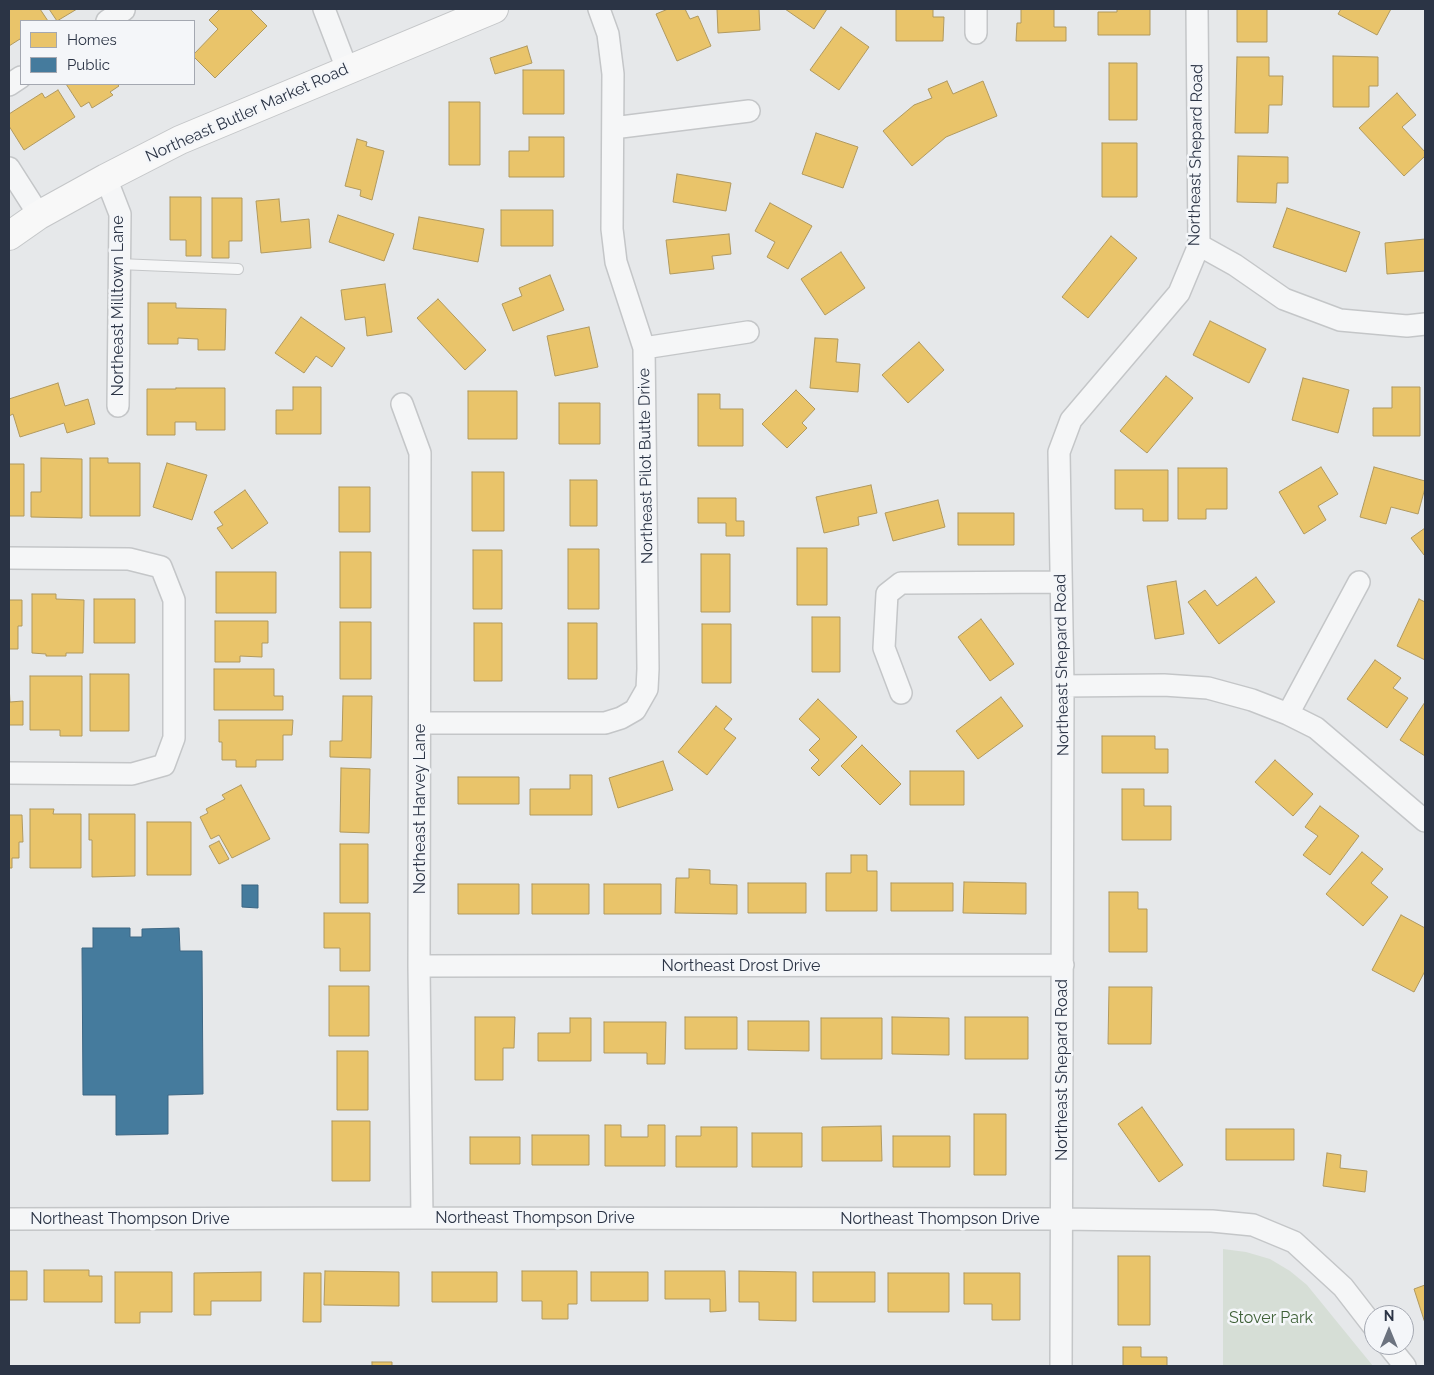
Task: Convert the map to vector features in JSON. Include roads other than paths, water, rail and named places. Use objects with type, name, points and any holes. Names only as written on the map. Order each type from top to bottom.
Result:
[{"type":"main road","name":"Northeast Butler Market Road","points":[[9,236],[39,215],[180,140],[494,9]]},
{"type":"street","points":[[324,9],[347,69]]},
{"type":"street","name":"Northeast Pilot Butte Drive","points":[[420,723],[605,722],[620,718],[635,710],[647,689],[644,348],[616,262],[612,229],[613,74],[608,34],[599,9]]},
{"type":"street","points":[[976,9],[976,33]]},
{"type":"street","name":"Northeast Shepard Road","points":[[1061,1366],[1063,686],[1059,452],[1071,420],[1179,293],[1199,245],[1197,9]]},
{"type":"street","points":[[9,86],[20,78]]},
{"type":"street","points":[[613,128],[749,111]]},
{"type":"street","points":[[9,168],[39,215]]},
{"type":"street","name":"Northeast Milltown Lane","points":[[106,178],[120,214],[118,406]]},
{"type":"street","points":[[1199,245],[1235,265],[1284,299],[1340,320],[1408,326],[1425,324]]},
{"type":"street","points":[[644,348],[748,332]]},
{"type":"street","name":"Northeast Harvey Lane","points":[[402,404],[420,453],[419,966],[422,1218]]},
{"type":"street","points":[[9,558],[129,559],[161,567],[174,600],[174,738],[164,765],[132,774],[9,773]]},
{"type":"street","points":[[901,693],[884,648],[887,594],[901,583],[1061,582]]},
{"type":"street","points":[[1288,714],[1360,582]]},
{"type":"street","points":[[1063,686],[1164,685],[1208,688],[1252,700],[1288,714],[1316,728],[1425,821]]},
{"type":"street","name":"Northeast Drost Drive","points":[[419,966],[1063,965]]},
{"type":"street","name":"Northeast Thompson Drive","points":[[9,1219],[1061,1219],[1212,1221],[1253,1225],[1294,1242],[1343,1287],[1364,1314]]},
{"type":"street","points":[[1396,1355],[1404,1366]]},
{"type":"lane","points":[[119,264],[238,269]]},
{"type":"park label","name":"Stover Park","points":[[1271,1318]]}]
